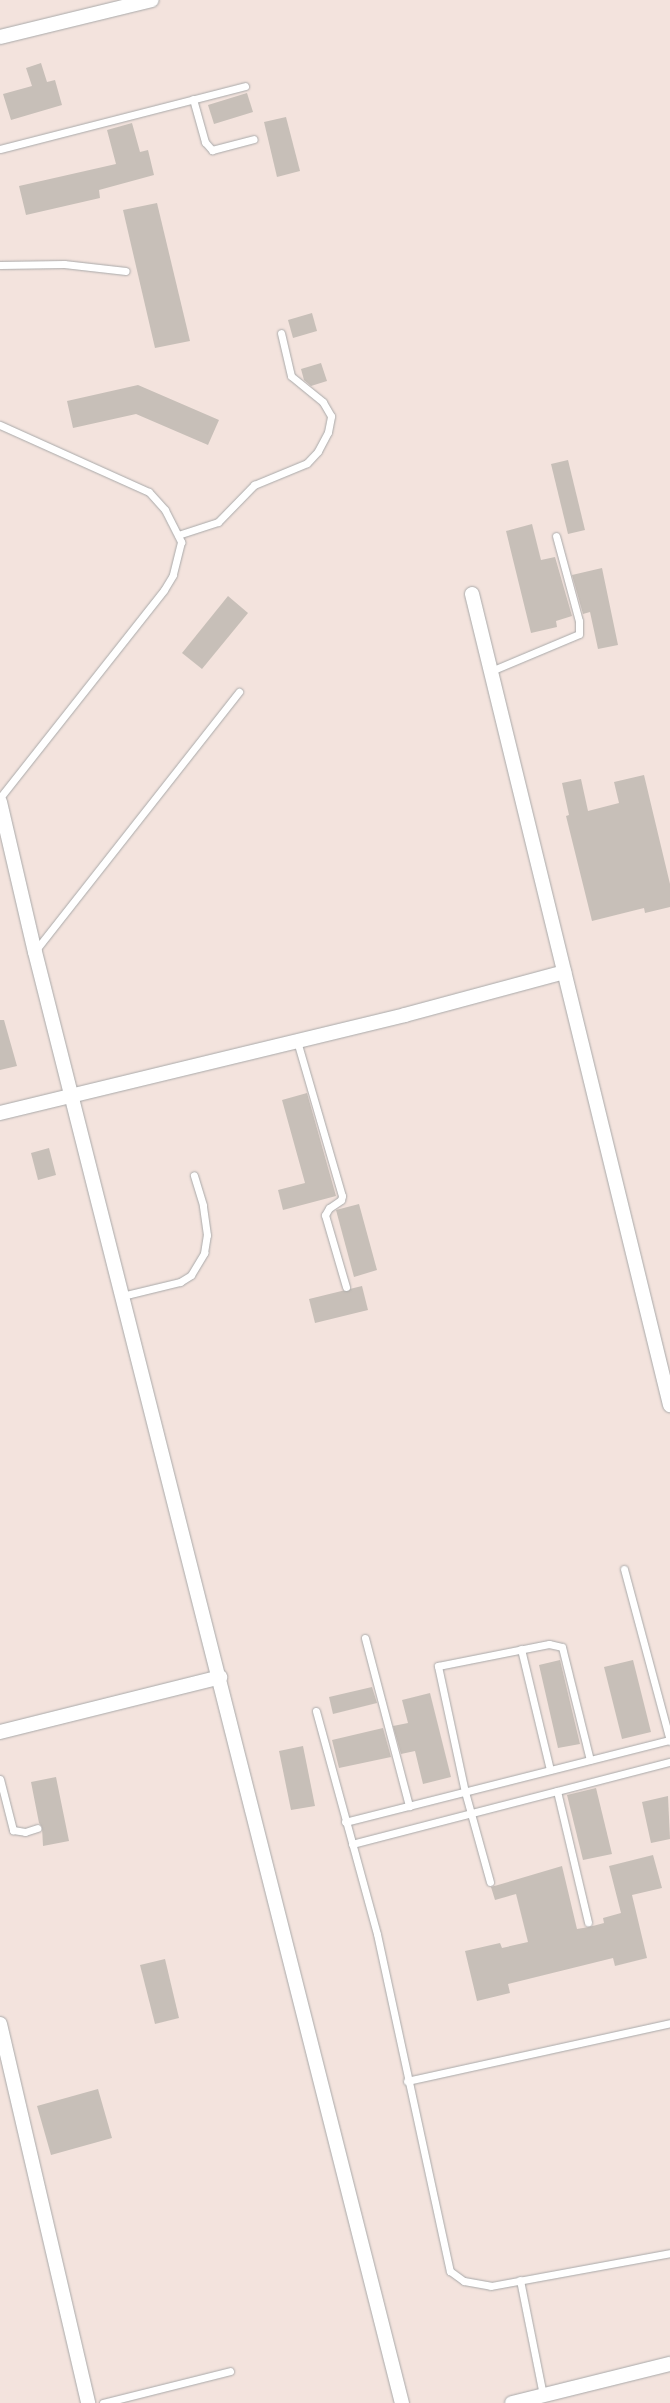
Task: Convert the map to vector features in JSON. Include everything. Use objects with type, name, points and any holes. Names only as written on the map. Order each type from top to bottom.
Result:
[{"type":"street","points":[[0,38],[152,0]]},
{"type":"street","points":[[472,594],[670,1405]]},
{"type":"street","points":[[0,802],[35,952],[220,1677],[402,2403]]},
{"type":"street","points":[[0,1113],[297,1041],[564,972]]},
{"type":"street","points":[[0,1732],[220,1677]]},
{"type":"street","points":[[0,2024],[88,2403]]},
{"type":"street","points":[[512,2403],[670,2364]]},
{"type":"lane","points":[[0,149],[245,86]]},
{"type":"lane","points":[[194,99],[205,142],[212,150],[254,139]]},
{"type":"lane","points":[[0,265],[64,264],[126,271]]},
{"type":"lane","points":[[178,535],[218,522],[254,485],[307,463],[328,432],[331,416],[323,402],[291,376],[280,333]]},
{"type":"lane","points":[[0,425],[149,492],[165,510],[178,535],[179,554],[164,590],[0,798]]},
{"type":"lane","points":[[491,671],[579,634],[579,621],[556,536]]},
{"type":"lane","points":[[35,952],[238,692]]},
{"type":"lane","points":[[297,1041],[342,1196],[341,1200],[329,1208],[325,1215],[346,1287]]},
{"type":"lane","points":[[122,1296],[180,1282],[191,1274],[204,1253],[207,1235],[203,1204],[194,1175]]},
{"type":"lane","points":[[346,1822],[670,1740],[624,1569]]},
{"type":"lane","points":[[365,1638],[409,1806]]},
{"type":"lane","points":[[490,1882],[465,1792],[438,1666],[549,1644],[562,1647],[590,1760]]},
{"type":"lane","points":[[521,1649],[550,1770]]},
{"type":"lane","points":[[316,1711],[377,1934],[407,2082],[450,2271],[464,2281],[491,2286],[670,2253]]},
{"type":"lane","points":[[352,1844],[670,1762]]},
{"type":"lane","points":[[0,1779],[13,1830],[25,1832],[37,1828]]},
{"type":"lane","points":[[557,1791],[588,1922]]},
{"type":"lane","points":[[407,2082],[670,2023]]},
{"type":"lane","points":[[520,2280],[543,2396]]},
{"type":"lane","points":[[103,2403],[230,2371]]},
{"type":"shaded area","points":[[0,0],[670,0],[670,2403],[0,2403]]},
{"type":"building","points":[[41,63],[47,82],[55,80],[62,105],[11,120],[3,94],[32,86],[26,68]]},
{"type":"building","points":[[247,93],[253,112],[214,124],[208,105]]},
{"type":"building","points":[[286,117],[300,171],[277,177],[264,122]]},
{"type":"building","points":[[132,123],[140,152],[148,150],[154,175],[99,190],[100,198],[26,215],[19,186],[116,164],[107,130]]},
{"type":"building","points":[[157,203],[190,341],[155,348],[123,210]]},
{"type":"building","points":[[312,313],[317,331],[293,338],[288,320]]},
{"type":"building","points":[[321,363],[327,381],[311,386],[304,380],[301,369]]},
{"type":"building","points":[[138,385],[219,420],[208,445],[136,414],[73,428],[67,401]]},
{"type":"building","points":[[568,460],[585,530],[568,534],[551,464]]},
{"type":"building","points":[[532,524],[541,560],[555,557],[572,616],[556,621],[557,627],[531,633],[506,531]]},
{"type":"building","points":[[602,568],[618,645],[598,649],[590,612],[583,614],[572,575]]},
{"type":"building","points":[[228,596],[248,613],[202,669],[182,653]]},
{"type":"building","points":[[644,775],[670,884],[670,907],[645,913],[644,908],[592,921],[566,816],[569,815],[562,783],[581,779],[588,811],[619,803],[614,782]]},
{"type":"building","points":[[0,1020],[4,1020],[17,1066],[0,1070]]},
{"type":"building","points":[[307,1093],[336,1196],[283,1210],[278,1190],[305,1183],[282,1100]]},
{"type":"building","points":[[49,1148],[56,1175],[38,1180],[31,1153]]},
{"type":"building","points":[[359,1204],[377,1270],[354,1277],[336,1210]]},
{"type":"building","points":[[362,1286],[368,1310],[315,1323],[309,1299]]},
{"type":"building","points":[[560,1660],[580,1744],[558,1748],[539,1665]]},
{"type":"building","points":[[633,1660],[651,1732],[622,1739],[604,1667]]},
{"type":"building","points":[[372,1687],[377,1703],[333,1714],[329,1697]]},
{"type":"building","points":[[430,1693],[451,1777],[423,1784],[415,1751],[401,1754],[393,1726],[408,1723],[402,1700]]},
{"type":"building","points":[[383,1728],[391,1757],[339,1768],[332,1740]]},
{"type":"building","points":[[303,1746],[315,1806],[291,1810],[279,1751]]},
{"type":"building","points":[[56,1777],[69,1841],[43,1846],[42,1827],[39,1823],[31,1782]]},
{"type":"building","points":[[596,1788],[612,1854],[583,1860],[567,1795]]},
{"type":"building","points":[[668,1796],[670,1839],[651,1843],[642,1802]]},
{"type":"building","points":[[653,1855],[662,1888],[632,1895],[647,1958],[615,1966],[613,1958],[508,1984],[510,1993],[477,2001],[465,1951],[500,1943],[502,1948],[528,1942],[516,1894],[495,1900],[491,1887],[562,1866],[577,1929],[589,1927],[604,1923],[603,1918],[621,1913],[609,1866]]},
{"type":"building","points":[[165,1959],[179,2018],[155,2024],[140,1965]]},
{"type":"building","points":[[98,2089],[112,2138],[51,2155],[37,2106]]}]
